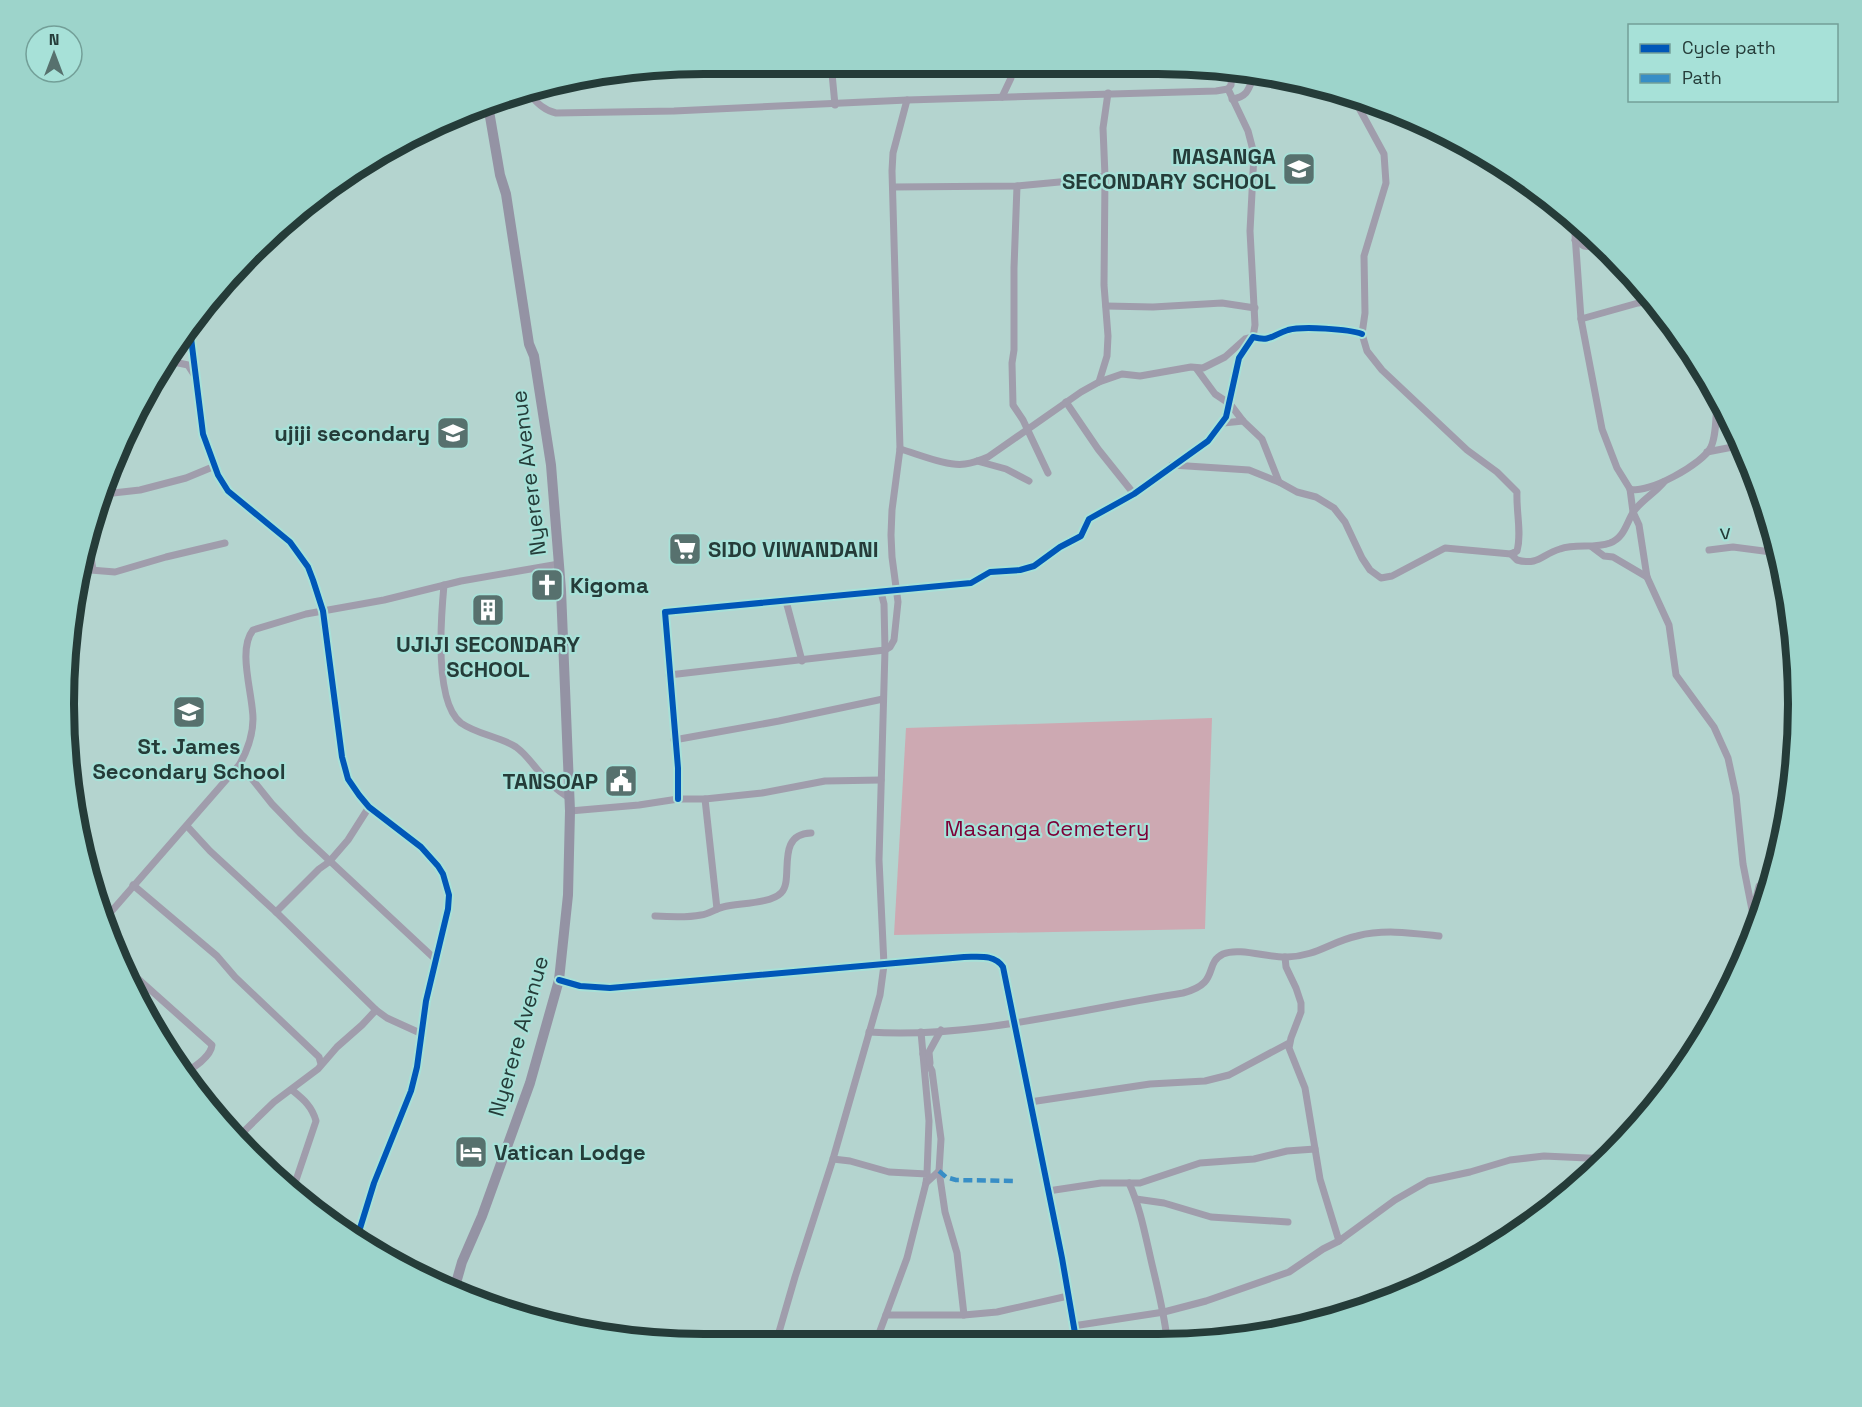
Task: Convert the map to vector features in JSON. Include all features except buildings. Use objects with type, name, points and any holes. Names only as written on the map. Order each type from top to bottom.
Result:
[{"type":"main road","name":"Nyerere Avenue","points":[[454,1282],[482,1216],[530,1083],[559,980],[568,895],[570,811],[561,590],[551,465],[490,111]]},
{"type":"street","points":[[832,74],[835,105]]},
{"type":"street","points":[[1002,97],[1011,78],[1010,74]]},
{"type":"street","points":[[1228,89],[1231,78]]},
{"type":"street","points":[[1232,99],[1245,96],[1252,81]]},
{"type":"street","points":[[533,97],[547,111],[565,114],[1228,89]]},
{"type":"street","points":[[678,799],[678,768],[665,612],[971,583],[990,572],[1020,570],[1034,566],[1081,536],[1089,519],[1134,494],[1172,465],[1198,450],[1223,423],[1230,404],[1239,358],[1252,337],[1256,325],[1250,231],[1254,154],[1248,130],[1228,89]]},
{"type":"street","points":[[1099,382],[1107,356],[1108,336],[1104,285],[1103,128],[1108,93]]},
{"type":"street","points":[[669,675],[885,651],[894,640],[898,590],[891,535],[900,449],[892,187],[893,153],[907,100]]},
{"type":"street","points":[[1172,465],[1249,470],[1260,473],[1297,492],[1316,497],[1334,508],[1346,522],[1362,558],[1370,570],[1381,578],[1398,573],[1444,548],[1511,554],[1519,548],[1517,492],[1497,472],[1454,438],[1382,370],[1367,351],[1362,334],[1364,256],[1383,198],[1386,170],[1380,144],[1358,106]]},
{"type":"street","points":[[892,187],[1017,186],[1105,176]]},
{"type":"street","points":[[1017,186],[1012,405],[1023,420],[1048,473]]},
{"type":"street","points":[[1575,230],[1581,319],[1602,429],[1617,468],[1630,489],[1639,525],[1647,577],[1669,625],[1676,675],[1714,727],[1728,758],[1736,795],[1743,864],[1754,909]]},
{"type":"street","points":[[1575,240],[1584,246],[1592,247]]},
{"type":"street","points":[[1581,319],[1644,302]]},
{"type":"street","points":[[1106,306],[1153,307],[1222,303],[1255,308]]},
{"type":"street","points":[[1347,330],[1359,326],[1363,321]]},
{"type":"street","points":[[900,449],[951,464],[963,465],[988,457],[1066,402],[1099,382],[1122,374],[1140,376],[1208,366],[1225,357],[1245,339],[1252,337],[1264,340],[1296,329],[1347,330],[1362,334]]},
{"type":"street","points":[[190,339],[203,434],[215,466],[228,491],[290,542],[308,567],[323,611],[342,757],[348,779],[369,807],[421,847],[443,874],[448,895],[448,909],[435,959],[411,1091],[374,1183],[359,1231]]},
{"type":"street","points":[[174,362],[188,365],[197,380]]},
{"type":"street","points":[[1196,368],[1215,394],[1230,404],[1243,421],[1262,439],[1279,482]]},
{"type":"street","points":[[1066,402],[1098,449],[1134,494]]},
{"type":"street","points":[[1707,452],[1714,435],[1716,410]]},
{"type":"street","points":[[1223,423],[1243,421]]},
{"type":"street","points":[[1511,554],[1517,560],[1534,562],[1565,547],[1593,547],[1610,543],[1619,538],[1634,512],[1664,482],[1707,452],[1734,447]]},
{"type":"street","points":[[978,461],[1006,469],[1029,481]]},
{"type":"street","points":[[110,493],[140,490],[186,478],[215,466]]},
{"type":"street","points":[[1630,489],[1637,491],[1664,482]]},
{"type":"street","points":[[89,569],[122,571],[166,557],[225,543]]},
{"type":"street","points":[[1593,547],[1604,556],[1613,557],[1647,577]]},
{"type":"street","name":"v","points":[[1709,550],[1733,547],[1770,552]]},
{"type":"street","points":[[91,558],[93,569]]},
{"type":"street","points":[[110,913],[240,764],[250,743],[253,720],[245,649],[253,630],[323,611],[558,564]]},
{"type":"street","points":[[444,585],[441,610],[442,676],[451,712],[462,723],[478,733],[516,748],[534,764],[543,777],[569,798]]},
{"type":"street","points":[[778,1334],[833,1159],[880,995],[884,965],[879,860],[885,651],[884,604],[881,592]]},
{"type":"street","points":[[786,601],[802,661]]},
{"type":"street","points":[[674,740],[883,699]]},
{"type":"street","points":[[240,764],[272,804],[329,862],[435,959]]},
{"type":"street","points":[[570,811],[678,799],[705,799],[762,793],[825,781],[881,780]]},
{"type":"street","points":[[705,799],[717,909]]},
{"type":"street","points":[[276,912],[319,868],[329,862],[348,840],[369,807]]},
{"type":"street","points":[[187,826],[210,851],[376,1010],[387,1018],[420,1033]]},
{"type":"street","points":[[655,916],[704,915],[717,909],[766,900],[782,893],[787,857],[792,844],[802,835],[811,833]]},
{"type":"street","points":[[1755,907],[1759,886],[1762,884]]},
{"type":"street","points":[[133,885],[217,956],[235,977],[319,1057],[321,1064]]},
{"type":"street","points":[[869,1032],[921,1032],[1015,1021],[1194,990],[1207,982],[1215,961],[1226,953],[1285,957],[1318,952],[1350,938],[1374,933],[1439,936]]},
{"type":"street","points":[[559,980],[580,986],[610,988],[964,957],[998,960],[1004,967],[1075,1334]]},
{"type":"street","points":[[1285,957],[1286,968],[1301,1003],[1301,1012],[1289,1042],[1305,1088],[1326,1201],[1339,1241]]},
{"type":"street","points":[[135,976],[210,1041],[212,1050],[191,1068]]},
{"type":"street","points":[[243,1133],[274,1102],[292,1090],[321,1064],[376,1010]]},
{"type":"street","points":[[942,1030],[929,1052],[930,1066],[941,1139],[939,1171],[945,1212],[957,1253],[964,1315]]},
{"type":"street","points":[[879,1334],[907,1258],[927,1183],[929,1121],[921,1032]]},
{"type":"street","points":[[1030,1102],[1150,1084],[1205,1081],[1229,1075],[1289,1042]]},
{"type":"street","points":[[923,1054],[930,1066]]},
{"type":"street","points":[[292,1090],[306,1101],[314,1112],[316,1121],[295,1183]]},
{"type":"street","points":[[1048,1191],[1101,1183],[1129,1183],[1154,1179],[1189,1165],[1254,1159],[1287,1151],[1315,1149]]},
{"type":"street","points":[[1073,1326],[1164,1312],[1206,1301],[1289,1272],[1339,1241],[1395,1200],[1428,1181],[1470,1173],[1510,1160],[1544,1156],[1594,1158]]},
{"type":"street","points":[[833,1159],[850,1161],[889,1173],[927,1174]]},
{"type":"street","points":[[927,1183],[939,1171]]},
{"type":"street","points":[[1129,1183],[1136,1199],[1164,1312],[1166,1334]]},
{"type":"street","points":[[1136,1199],[1164,1203],[1211,1217],[1288,1222]]},
{"type":"street","points":[[886,1315],[964,1315],[997,1312],[1068,1296]]},
{"type":"green space","name":"Masanga Cemetery","points":[[1212,718],[1205,929],[894,935],[906,728]]},
{"type":"marked path","points":[[939,1171],[946,1177],[956,1180],[1014,1181]]},
{"type":"cycle path","points":[[678,799],[678,768],[665,612],[971,583],[990,572],[1020,570],[1034,566],[1060,547],[1081,536],[1089,519],[1134,494],[1208,441],[1226,417],[1239,358],[1253,337],[1268,338],[1288,330],[1304,328],[1337,329],[1362,334]]},
{"type":"cycle path","points":[[191,338],[203,434],[218,475],[228,491],[290,542],[308,567],[313,580],[323,611],[342,757],[348,779],[369,807],[421,847],[438,866],[443,874],[449,895],[448,909],[426,1001],[417,1067],[411,1091],[374,1183],[359,1231]]},
{"type":"cycle path","points":[[559,980],[580,986],[610,988],[964,957],[986,957],[995,960],[1003,967],[1075,1334]]},
{"type":"place","name":"MASANGA SECONDARY SCHOOL","points":[[1299,169]]},
{"type":"place","name":"ujiji secondary","points":[[453,433]]},
{"type":"place","name":"SIDO VIWANDANI","points":[[685,549]]},
{"type":"place","name":"Kigoma","points":[[547,585]]},
{"type":"place","name":"UJIJI SECONDARY SCHOOL","points":[[488,610]]},
{"type":"place","name":"St. James Secondary School","points":[[189,712]]},
{"type":"place","name":"TANSOAP","points":[[621,781]]},
{"type":"place","name":"Vatican Lodge","points":[[471,1152]]}]
